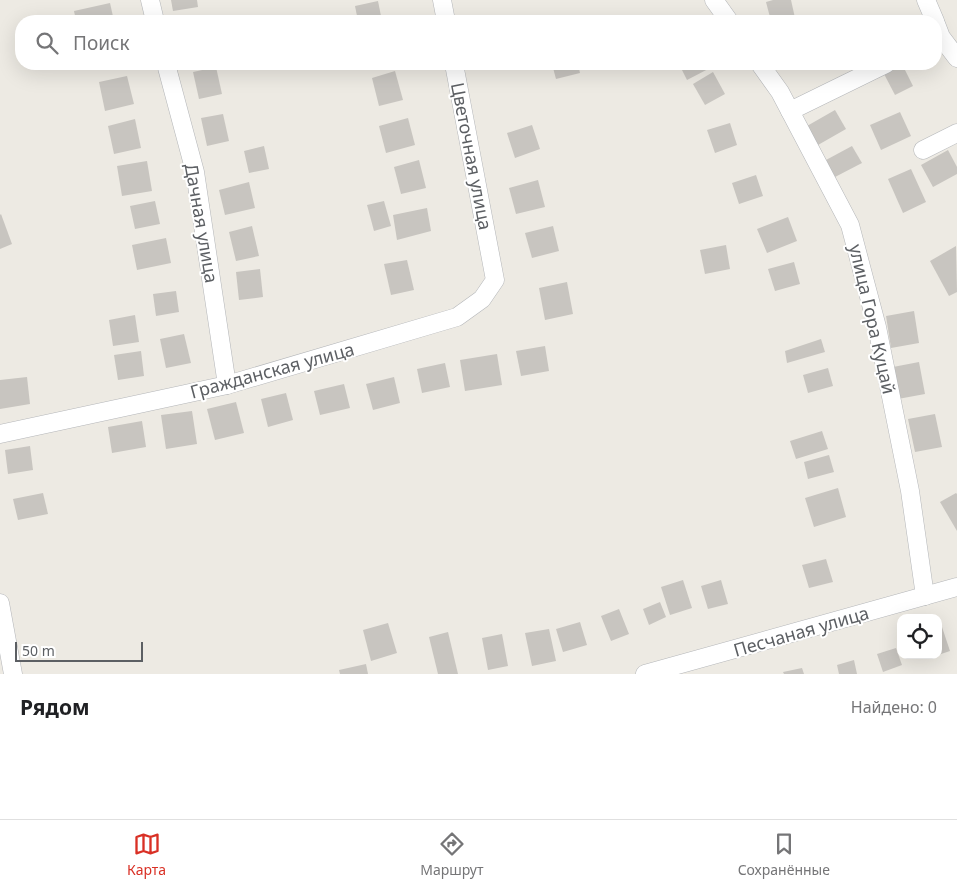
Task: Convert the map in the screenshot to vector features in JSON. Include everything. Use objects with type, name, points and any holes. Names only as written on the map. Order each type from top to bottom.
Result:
[{"type":"street","points":[[150,0],[154,15]]},
{"type":"street","points":[[442,0],[445,15]]},
{"type":"street","points":[[714,0],[725,15]]},
{"type":"street","points":[[926,0],[932,15]]},
{"type":"street","points":[[942,37],[957,58]]},
{"type":"street","name":"Дачная улица","points":[[168,70],[195,172],[228,385]]},
{"type":"street","name":"Цветочная улица","points":[[455,70],[489,248]]},
{"type":"street","name":"улица Гора Куцай","points":[[764,70],[780,92],[850,226],[877,327],[910,491],[925,596]]},
{"type":"street","points":[[790,111],[874,70]]},
{"type":"street","points":[[924,150],[957,133]]},
{"type":"street","name":"Гражданская улица","points":[[0,434],[228,385],[457,318],[482,299],[495,280],[489,248]]},
{"type":"street","name":"Песчаная улица","points":[[645,674],[957,587]]},
{"type":"street","points":[[0,602],[13,674]]},
{"type":"building","points":[[171,0],[197,0],[198,7],[173,11]]},
{"type":"building","points":[[791,0],[794,15],[769,15],[766,2]]},
{"type":"building","points":[[378,1],[381,15],[357,15],[355,6]]},
{"type":"building","points":[[110,3],[113,15],[75,15],[74,11]]},
{"type":"building","points":[[217,70],[222,94],[199,99],[193,72]]},
{"type":"building","points":[[554,70],[579,70],[580,73],[556,79]]},
{"type":"building","points":[[682,70],[706,70],[687,80]]},
{"type":"building","points":[[887,70],[905,70],[913,86],[895,95],[883,72]]},
{"type":"building","points":[[395,71],[403,100],[379,106],[372,78]]},
{"type":"building","points":[[713,72],[725,94],[705,105],[693,84]]},
{"type":"building","points":[[127,76],[134,104],[105,111],[99,82]]},
{"type":"building","points":[[835,110],[846,129],[818,145],[807,126]]},
{"type":"building","points":[[900,112],[911,136],[881,150],[870,125]]},
{"type":"building","points":[[223,114],[229,141],[207,146],[201,118]]},
{"type":"building","points":[[408,118],[415,145],[386,153],[379,126]]},
{"type":"building","points":[[135,119],[141,148],[114,154],[108,126]]},
{"type":"building","points":[[730,123],[737,145],[715,153],[707,130]]},
{"type":"building","points":[[532,125],[540,149],[515,158],[507,133]]},
{"type":"building","points":[[264,146],[269,169],[249,173],[244,151]]},
{"type":"building","points":[[852,146],[862,163],[835,177],[826,160]]},
{"type":"building","points":[[948,150],[957,167],[957,174],[933,187],[921,165]]},
{"type":"building","points":[[419,160],[426,188],[401,194],[394,167]]},
{"type":"building","points":[[147,161],[152,191],[122,196],[117,166]]},
{"type":"building","points":[[911,169],[926,202],[903,213],[888,179]]},
{"type":"building","points":[[756,175],[763,196],[739,204],[732,183]]},
{"type":"building","points":[[538,180],[545,207],[516,214],[509,188]]},
{"type":"building","points":[[249,182],[255,208],[225,215],[219,190]]},
{"type":"building","points":[[155,201],[160,224],[135,229],[130,206]]},
{"type":"building","points":[[384,201],[391,226],[374,231],[367,205]]},
{"type":"building","points":[[427,208],[431,231],[397,240],[393,215]]},
{"type":"building","points":[[0,215],[12,244],[0,249]]},
{"type":"building","points":[[788,217],[797,241],[767,253],[757,229]]},
{"type":"building","points":[[252,226],[259,256],[236,261],[229,232]]},
{"type":"building","points":[[553,226],[559,251],[532,258],[525,233]]},
{"type":"building","points":[[166,238],[171,263],[137,270],[132,245]]},
{"type":"building","points":[[726,245],[730,269],[705,274],[700,250]]},
{"type":"building","points":[[956,246],[957,292],[949,296],[930,261]]},
{"type":"building","points":[[407,260],[414,290],[391,295],[384,264]]},
{"type":"building","points":[[794,262],[800,284],[775,291],[768,269]]},
{"type":"building","points":[[260,269],[263,297],[239,300],[236,272]]},
{"type":"building","points":[[567,282],[573,314],[545,320],[539,288]]},
{"type":"building","points":[[176,291],[179,312],[156,316],[153,294]]},
{"type":"building","points":[[914,311],[919,343],[891,348],[886,316]]},
{"type":"building","points":[[135,315],[139,342],[113,346],[109,320]]},
{"type":"building","points":[[184,334],[191,363],[166,368],[160,339]]},
{"type":"building","points":[[821,339],[825,352],[787,363],[785,351]]},
{"type":"building","points":[[545,346],[549,371],[521,376],[516,351]]},
{"type":"building","points":[[141,351],[144,376],[118,380],[114,355]]},
{"type":"building","points":[[497,354],[502,385],[465,391],[460,360]]},
{"type":"building","points":[[919,362],[925,394],[898,399],[893,367]]},
{"type":"building","points":[[445,363],[450,387],[422,393],[417,369]]},
{"type":"building","points":[[828,368],[833,386],[808,393],[803,375]]},
{"type":"building","points":[[27,377],[30,404],[0,409],[0,380]]},
{"type":"building","points":[[394,377],[400,403],[373,410],[366,384]]},
{"type":"building","points":[[344,384],[350,408],[320,415],[314,391]]},
{"type":"building","points":[[286,393],[293,420],[268,427],[261,399]]},
{"type":"building","points":[[236,402],[244,433],[215,440],[207,409]]},
{"type":"building","points":[[192,411],[197,444],[166,449],[161,415]]},
{"type":"building","points":[[935,414],[942,447],[915,452],[908,419]]},
{"type":"building","points":[[142,421],[146,447],[112,453],[108,427]]},
{"type":"building","points":[[822,431],[828,449],[796,459],[790,441]]},
{"type":"building","points":[[30,446],[33,470],[8,474],[5,450]]},
{"type":"building","points":[[829,455],[834,472],[808,479],[804,462]]},
{"type":"building","points":[[838,488],[846,517],[814,527],[805,498]]},
{"type":"building","points":[[43,493],[48,514],[18,520],[13,499]]},
{"type":"building","points":[[957,494],[957,531],[940,502]]},
{"type":"building","points":[[826,559],[833,582],[809,588],[802,565]]},
{"type":"building","points":[[683,580],[692,608],[670,615],[661,587]]},
{"type":"building","points":[[721,580],[728,604],[708,609],[701,586]]},
{"type":"building","points":[[660,602],[666,617],[649,625],[643,609]]},
{"type":"building","points":[[619,609],[629,634],[611,641],[601,616]]},
{"type":"building","points":[[580,622],[587,645],[563,652],[556,629]]},
{"type":"building","points":[[388,623],[397,653],[371,661],[363,630]]},
{"type":"building","points":[[942,627],[950,651],[942,654]]},
{"type":"building","points":[[549,629],[556,661],[532,666],[525,633]]},
{"type":"building","points":[[448,632],[458,674],[438,674],[429,637]]},
{"type":"building","points":[[502,634],[508,666],[488,670],[482,638]]},
{"type":"building","points":[[896,648],[897,659],[900,659],[902,665],[883,672],[877,654]]},
{"type":"building","points":[[854,660],[857,674],[839,674],[837,665]]},
{"type":"building","points":[[366,664],[368,674],[340,674],[339,670]]},
{"type":"building","points":[[802,668],[804,674],[784,674],[783,672]]}]
